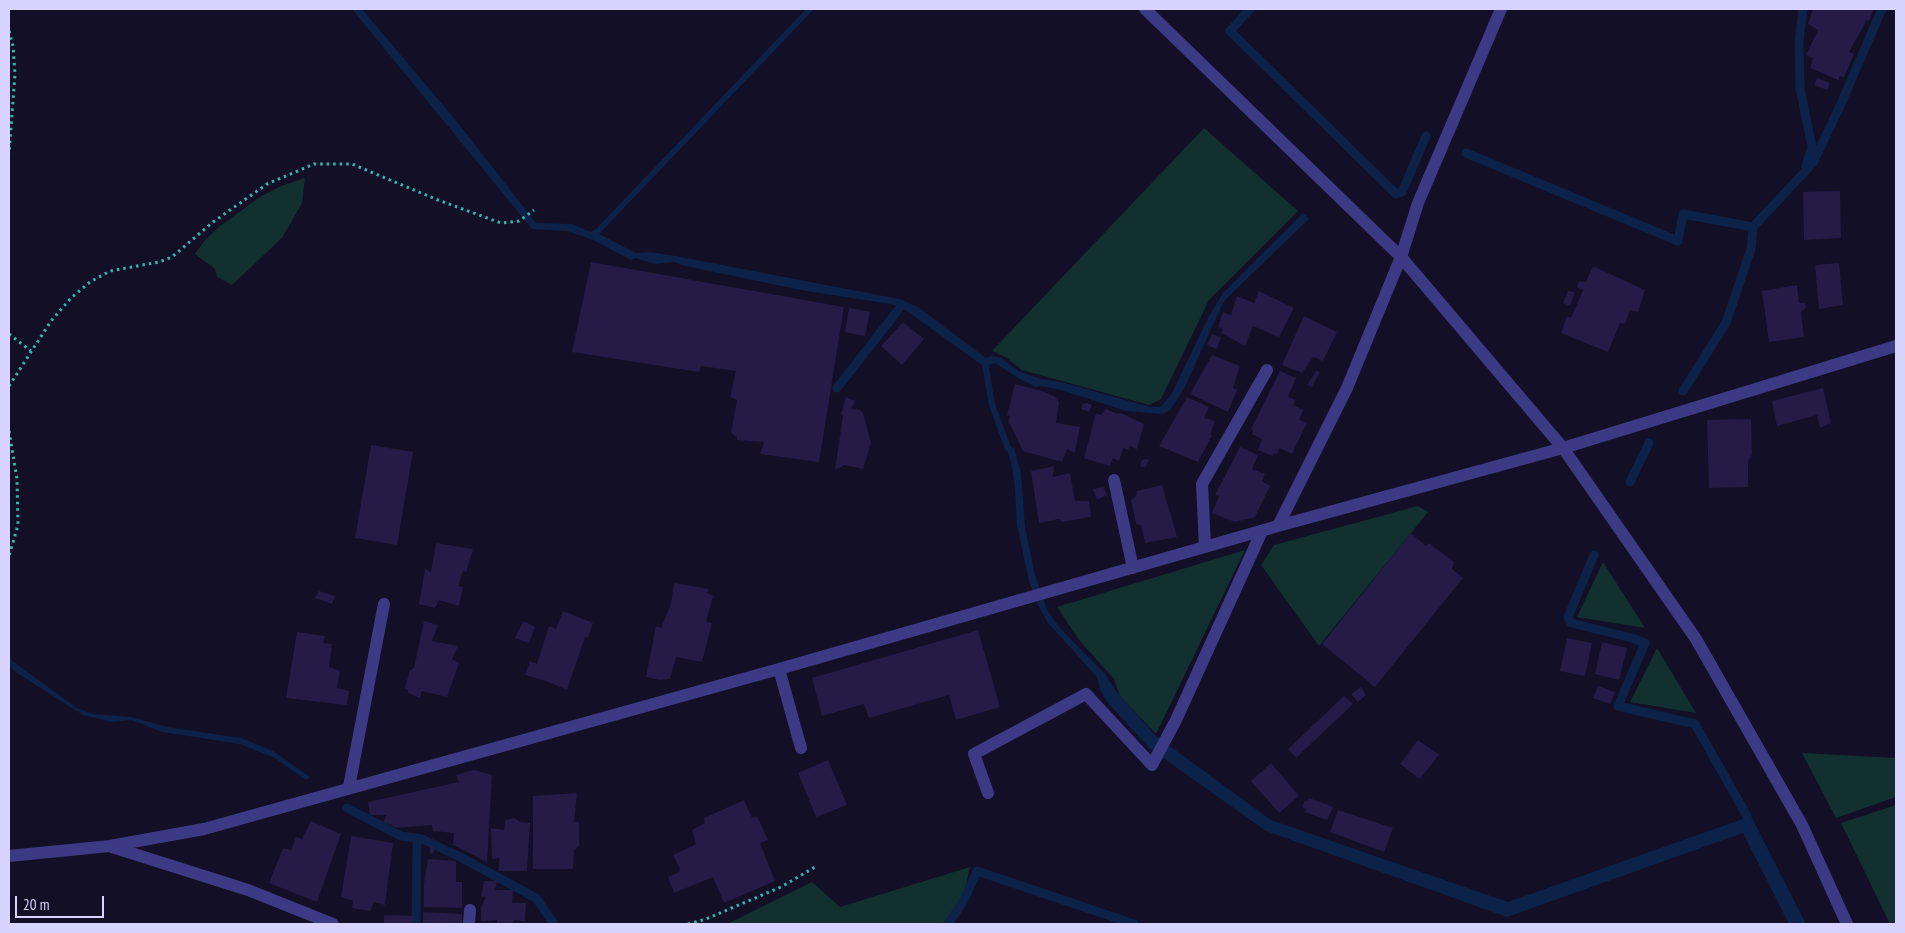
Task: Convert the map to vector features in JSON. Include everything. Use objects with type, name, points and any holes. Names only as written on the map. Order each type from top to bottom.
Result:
[{"type":"street","points":[[1145,9],[1400,257],[1563,448],[1696,639],[1802,825],[1847,924]]},
{"type":"street","points":[[1278,526],[1347,388],[1400,257],[1418,203],[1501,9]]},
{"type":"street","points":[[9,856],[110,846],[204,828],[779,669],[1278,526],[1563,448],[1896,346]]},
{"type":"street","points":[[1205,547],[1202,484],[1267,370]]},
{"type":"street","points":[[1114,480],[1133,568]]},
{"type":"street","points":[[988,793],[974,754],[1086,694],[1152,766],[1176,720],[1262,531]]},
{"type":"street","points":[[349,787],[384,604]]},
{"type":"street","points":[[779,669],[801,748]]},
{"type":"street","points":[[110,846],[248,890],[333,924]]},
{"type":"street","points":[[470,910],[470,924]]},
{"type":"path","points":[[9,31],[13,46],[15,74],[9,154]]},
{"type":"path","points":[[9,386],[51,321],[71,298],[90,282],[110,270],[159,262],[172,257],[213,222],[267,184],[314,164],[352,164],[438,200],[501,223],[520,221],[534,210]]},
{"type":"path","points":[[9,334],[31,351]]},
{"type":"path","points":[[9,431],[17,479],[18,525],[9,556]]},
{"type":"path","points":[[688,924],[706,919],[781,887],[815,867]]},
{"type":"green space","points":[[1204,128],[1298,211],[1209,300],[1161,399],[1149,405],[1022,370],[1007,358],[992,351]]},
{"type":"green space","points":[[305,178],[302,203],[282,238],[232,285],[217,277],[215,269],[195,254],[205,240],[220,226],[260,197],[281,186]]},
{"type":"green space","points":[[1418,506],[1428,512],[1319,646],[1261,565],[1274,545]]},
{"type":"green space","points":[[1245,550],[1156,734],[1120,696],[1114,679],[1079,640],[1057,607]]},
{"type":"green space","points":[[1603,562],[1645,628],[1577,617]]},
{"type":"green space","points":[[1657,648],[1696,713],[1630,702]]},
{"type":"green space","points":[[1802,753],[1896,758],[1896,797],[1836,818]]},
{"type":"green space","points":[[1896,805],[1896,924],[1890,924],[1841,823]]},
{"type":"green space","points":[[970,867],[964,894],[943,924],[729,923],[812,882],[840,907]]},
{"type":"water","points":[[352,9],[362,9],[458,123],[536,223],[572,224],[591,232],[597,228],[806,9],[814,9],[599,234],[636,253],[650,252],[670,255],[899,299],[918,307],[986,358],[992,356],[1001,358],[1020,372],[1041,379],[1061,382],[1150,407],[1161,407],[1172,393],[1208,318],[1223,293],[1303,213],[1309,219],[1223,303],[1183,391],[1170,410],[1162,414],[1126,411],[1061,390],[1041,386],[1036,387],[995,363],[990,364],[995,404],[1011,447],[1014,448],[1021,473],[1025,527],[1035,575],[1047,610],[1060,628],[1105,674],[1115,690],[1156,736],[1271,820],[1508,902],[1751,816],[1806,924],[1789,924],[1743,833],[1507,917],[1266,831],[1149,748],[1107,702],[1100,689],[1097,677],[1048,623],[1038,605],[1029,581],[1017,525],[1012,466],[989,405],[982,365],[904,309],[891,304],[806,291],[685,266],[674,262],[656,264],[635,258],[631,260],[595,241],[568,231],[532,229]]},
{"type":"water","points":[[9,653],[11,660],[77,708],[93,714],[132,717],[167,727],[241,738],[273,751],[310,777],[306,780],[275,758],[240,744],[162,732],[131,720],[112,722],[83,715],[14,671],[9,665]]},
{"type":"building","points":[[1813,9],[1874,9],[1869,21],[1867,20],[1849,52],[1854,54],[1844,77],[1840,76],[1838,80],[1810,68],[1813,58],[1806,55],[1818,30],[1808,24]]},
{"type":"building","points":[[1817,78],[1830,83],[1827,90],[1814,85]]},
{"type":"building","points":[[1840,191],[1841,238],[1804,240],[1803,192]]},
{"type":"building","points":[[591,262],[844,307],[819,462],[760,454],[764,442],[737,440],[737,437],[731,433],[737,400],[730,397],[736,371],[701,366],[699,372],[572,352]]},
{"type":"building","points":[[1839,263],[1843,305],[1819,309],[1815,265]]},
{"type":"building","points":[[1595,267],[1645,290],[1638,312],[1630,310],[1625,324],[1620,323],[1608,352],[1561,333],[1567,316],[1571,318],[1583,290],[1577,287],[1579,281],[1586,282],[1592,268]]},
{"type":"building","points":[[1797,285],[1799,303],[1805,303],[1806,308],[1801,312],[1804,337],[1769,342],[1762,291]]},
{"type":"building","points":[[1259,291],[1294,308],[1279,337],[1253,326],[1245,346],[1221,333],[1223,329],[1218,327],[1223,312],[1231,315],[1237,296],[1254,303]]},
{"type":"building","points":[[1568,291],[1575,292],[1570,306],[1563,303]]},
{"type":"building","points":[[849,308],[870,312],[865,336],[845,332]]},
{"type":"building","points":[[1304,316],[1337,332],[1323,361],[1313,357],[1302,373],[1282,365]]},
{"type":"building","points":[[903,322],[924,339],[902,365],[881,346]]},
{"type":"building","points":[[1212,334],[1221,337],[1217,349],[1207,345]]},
{"type":"building","points":[[1212,355],[1240,366],[1233,388],[1237,390],[1228,412],[1190,394]]},
{"type":"building","points":[[1280,371],[1296,378],[1288,397],[1296,400],[1293,405],[1303,410],[1299,420],[1307,423],[1292,454],[1279,448],[1277,454],[1274,453],[1273,456],[1258,450],[1262,439],[1252,434],[1253,430],[1251,429]]},
{"type":"building","points":[[1316,371],[1320,372],[1312,387],[1307,385]]},
{"type":"building","points":[[1015,384],[1045,392],[1055,397],[1059,402],[1056,423],[1080,427],[1075,453],[1067,449],[1062,462],[1023,451],[1008,423],[1010,416],[1007,415]]},
{"type":"building","points":[[1823,388],[1831,423],[1820,428],[1817,415],[1777,426],[1772,401]]},
{"type":"building","points":[[846,397],[855,401],[851,409],[860,410],[863,413],[871,443],[863,469],[844,465],[835,470],[843,416],[841,414]]},
{"type":"building","points":[[1187,397],[1209,407],[1204,418],[1215,421],[1210,435],[1212,435],[1198,462],[1159,446]]},
{"type":"building","points":[[1083,404],[1092,405],[1089,412],[1081,409]]},
{"type":"building","points":[[1106,409],[1118,414],[1121,413],[1144,424],[1137,449],[1130,446],[1128,450],[1123,448],[1119,461],[1113,458],[1110,466],[1084,458],[1096,413],[1101,415]]},
{"type":"building","points":[[1751,419],[1752,454],[1748,462],[1748,487],[1709,488],[1707,420]]},
{"type":"building","points":[[371,445],[413,452],[397,545],[355,538]]},
{"type":"building","points":[[1240,447],[1258,455],[1252,469],[1265,474],[1262,481],[1270,486],[1255,517],[1235,522],[1212,513],[1219,496],[1215,495]]},
{"type":"building","points":[[1142,460],[1149,460],[1145,468],[1140,466]]},
{"type":"building","points":[[1054,466],[1053,477],[1070,473],[1075,501],[1089,501],[1091,517],[1062,522],[1059,519],[1039,523],[1031,471]]},
{"type":"building","points":[[1162,485],[1177,537],[1145,543],[1141,525],[1136,524],[1131,500],[1136,496],[1137,491]]},
{"type":"building","points":[[1103,487],[1107,495],[1097,500],[1093,489]]},
{"type":"building","points":[[1411,533],[1426,546],[1429,543],[1454,562],[1452,569],[1463,578],[1375,687],[1322,644]]},
{"type":"building","points":[[436,543],[473,549],[466,572],[463,571],[458,586],[463,587],[459,606],[439,600],[435,608],[419,604],[425,569],[431,572]]},
{"type":"building","points":[[674,583],[709,589],[707,593],[713,596],[706,622],[712,623],[702,662],[676,657],[670,679],[660,680],[646,677],[656,626],[661,628],[671,604]]},
{"type":"building","points":[[319,591],[335,596],[332,604],[315,598]]},
{"type":"building","points":[[563,611],[593,623],[588,638],[585,637],[567,690],[525,675],[530,661],[537,664],[549,626],[556,629]]},
{"type":"building","points":[[424,621],[438,625],[432,641],[458,646],[452,659],[459,663],[447,697],[422,691],[420,698],[408,693],[408,690],[405,688],[410,670],[414,668]]},
{"type":"building","points":[[523,621],[535,627],[529,643],[515,638]]},
{"type":"building","points":[[978,630],[1000,707],[956,720],[949,695],[869,718],[864,704],[822,716],[812,678]]},
{"type":"building","points":[[297,632],[325,636],[323,643],[332,644],[329,667],[340,671],[337,688],[349,691],[347,705],[286,698]]},
{"type":"building","points":[[1567,638],[1592,643],[1585,676],[1560,671]]},
{"type":"building","points":[[1602,642],[1627,648],[1619,680],[1595,674]]},
{"type":"building","points":[[1598,686],[1615,692],[1610,704],[1593,698]]},
{"type":"building","points":[[1361,687],[1366,695],[1358,702],[1351,694]]},
{"type":"building","points":[[1344,696],[1353,704],[1296,758],[1288,749]]},
{"type":"building","points":[[1418,740],[1439,755],[1420,779],[1400,764]]},
{"type":"building","points":[[828,760],[847,805],[816,817],[798,773]]},
{"type":"building","points":[[1271,763],[1299,796],[1279,813],[1251,781]]},
{"type":"building","points":[[474,770],[492,775],[487,862],[453,845],[454,833],[433,831],[432,825],[397,828],[384,822],[386,815],[370,815],[368,802],[459,782],[456,775]]},
{"type":"building","points":[[577,793],[574,822],[579,822],[579,846],[574,850],[573,869],[533,869],[533,796]]},
{"type":"building","points":[[1309,798],[1333,807],[1327,820],[1305,812],[1307,809],[1302,807],[1305,800],[1308,801]]},
{"type":"building","points":[[744,800],[752,818],[757,816],[768,840],[760,843],[775,881],[724,903],[713,877],[674,893],[668,877],[679,872],[680,869],[673,855],[696,844],[692,830],[705,823],[704,818]]},
{"type":"building","points":[[1338,810],[1393,828],[1384,852],[1330,832]]},
{"type":"building","points":[[514,818],[520,822],[530,823],[527,871],[498,871],[500,858],[492,859],[491,828],[504,830],[505,820]]},
{"type":"building","points":[[311,821],[341,834],[317,902],[269,883],[283,848],[291,850],[296,837],[302,839]]},
{"type":"building","points":[[351,836],[393,843],[385,905],[374,902],[370,911],[352,908],[353,901],[341,897]]},
{"type":"building","points":[[430,845],[435,848],[433,854],[430,853]]},
{"type":"building","points":[[428,859],[456,861],[456,882],[462,882],[462,908],[424,907],[424,883]]},
{"type":"building","points":[[484,881],[497,881],[495,890],[513,890],[512,903],[526,903],[525,921],[514,920],[512,924],[497,924],[497,920],[481,921],[481,907],[486,897],[481,896]]},
{"type":"building","points":[[423,912],[462,914],[462,924],[423,924]]},
{"type":"building","points":[[384,915],[413,916],[413,924],[384,924]]},
{"type":"waterway","points":[[1250,9],[1230,31],[1396,194],[1402,192],[1426,136]]},
{"type":"waterway","points":[[1803,9],[1799,42],[1800,88],[1812,147],[1806,166]]},
{"type":"waterway","points":[[1683,391],[1726,323],[1751,249],[1753,227],[1813,163],[1882,9]]},
{"type":"waterway","points":[[1466,153],[1678,241],[1683,214],[1753,227]]},
{"type":"waterway","points":[[837,388],[902,305]]},
{"type":"waterway","points":[[1630,482],[1649,443]]},
{"type":"waterway","points":[[1594,555],[1568,617],[1571,623],[1645,643],[1618,706],[1695,724],[1747,816],[1746,825]]},
{"type":"waterway","points":[[347,808],[401,836],[422,839],[462,858],[536,898],[554,924]]},
{"type":"waterway","points":[[416,924],[417,838]]},
{"type":"waterway","points":[[948,924],[963,902],[977,871],[1134,924]]}]
